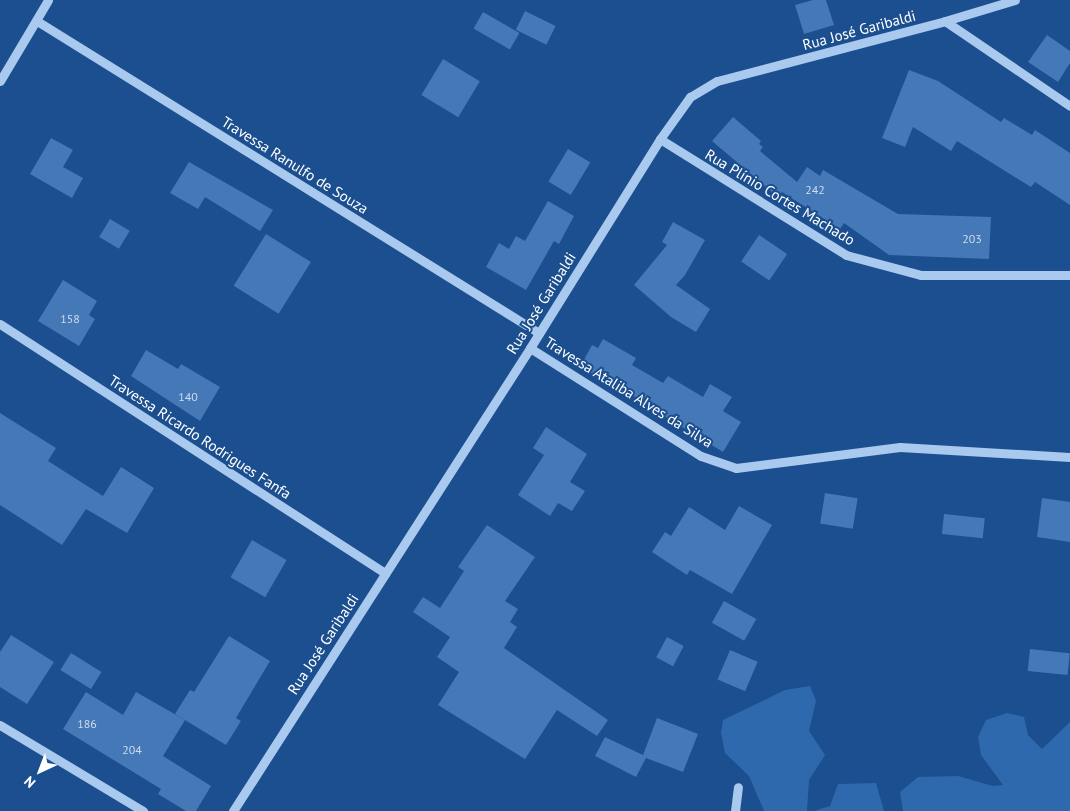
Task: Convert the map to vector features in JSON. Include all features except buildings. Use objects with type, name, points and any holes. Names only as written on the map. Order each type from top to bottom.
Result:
[{"type":"street","points":[[0,82],[48,0]]},
{"type":"street","name":"Rua José Garibaldi","points":[[233,811],[530,348],[660,139],[690,97],[717,81],[945,21],[1015,0]]},
{"type":"street","name":"Travessa Ranulfo de Souza","points":[[37,21],[539,333]]},
{"type":"street","points":[[945,21],[1070,106]]},
{"type":"street","name":"Rua Plínio Cortes Machado","points":[[660,139],[846,255],[921,275],[1070,275]]},
{"type":"street","name":"Travessa Ricardo Rodrigues Fanfa","points":[[0,324],[385,574]]},
{"type":"street","name":"Travessa Ataliba Alves da Silva","points":[[530,348],[701,456],[736,468],[900,447],[1070,458]]},
{"type":"street","points":[[0,724],[144,811]]},
{"type":"street","points":[[736,811],[738,786]]},
{"type":"shaded area","points":[[810,686],[816,701],[809,731],[825,755],[809,780],[807,811],[764,811],[749,776],[725,753],[721,733],[723,720],[785,690]]},
{"type":"shaded area","points":[[1007,713],[1024,717],[1028,735],[1042,749],[1070,722],[1070,811],[903,811],[900,792],[918,777],[958,776],[993,786],[1003,785],[981,755],[978,737],[986,720]]},
{"type":"shaded area","points":[[876,783],[884,811],[814,811],[830,806],[838,784]]}]
